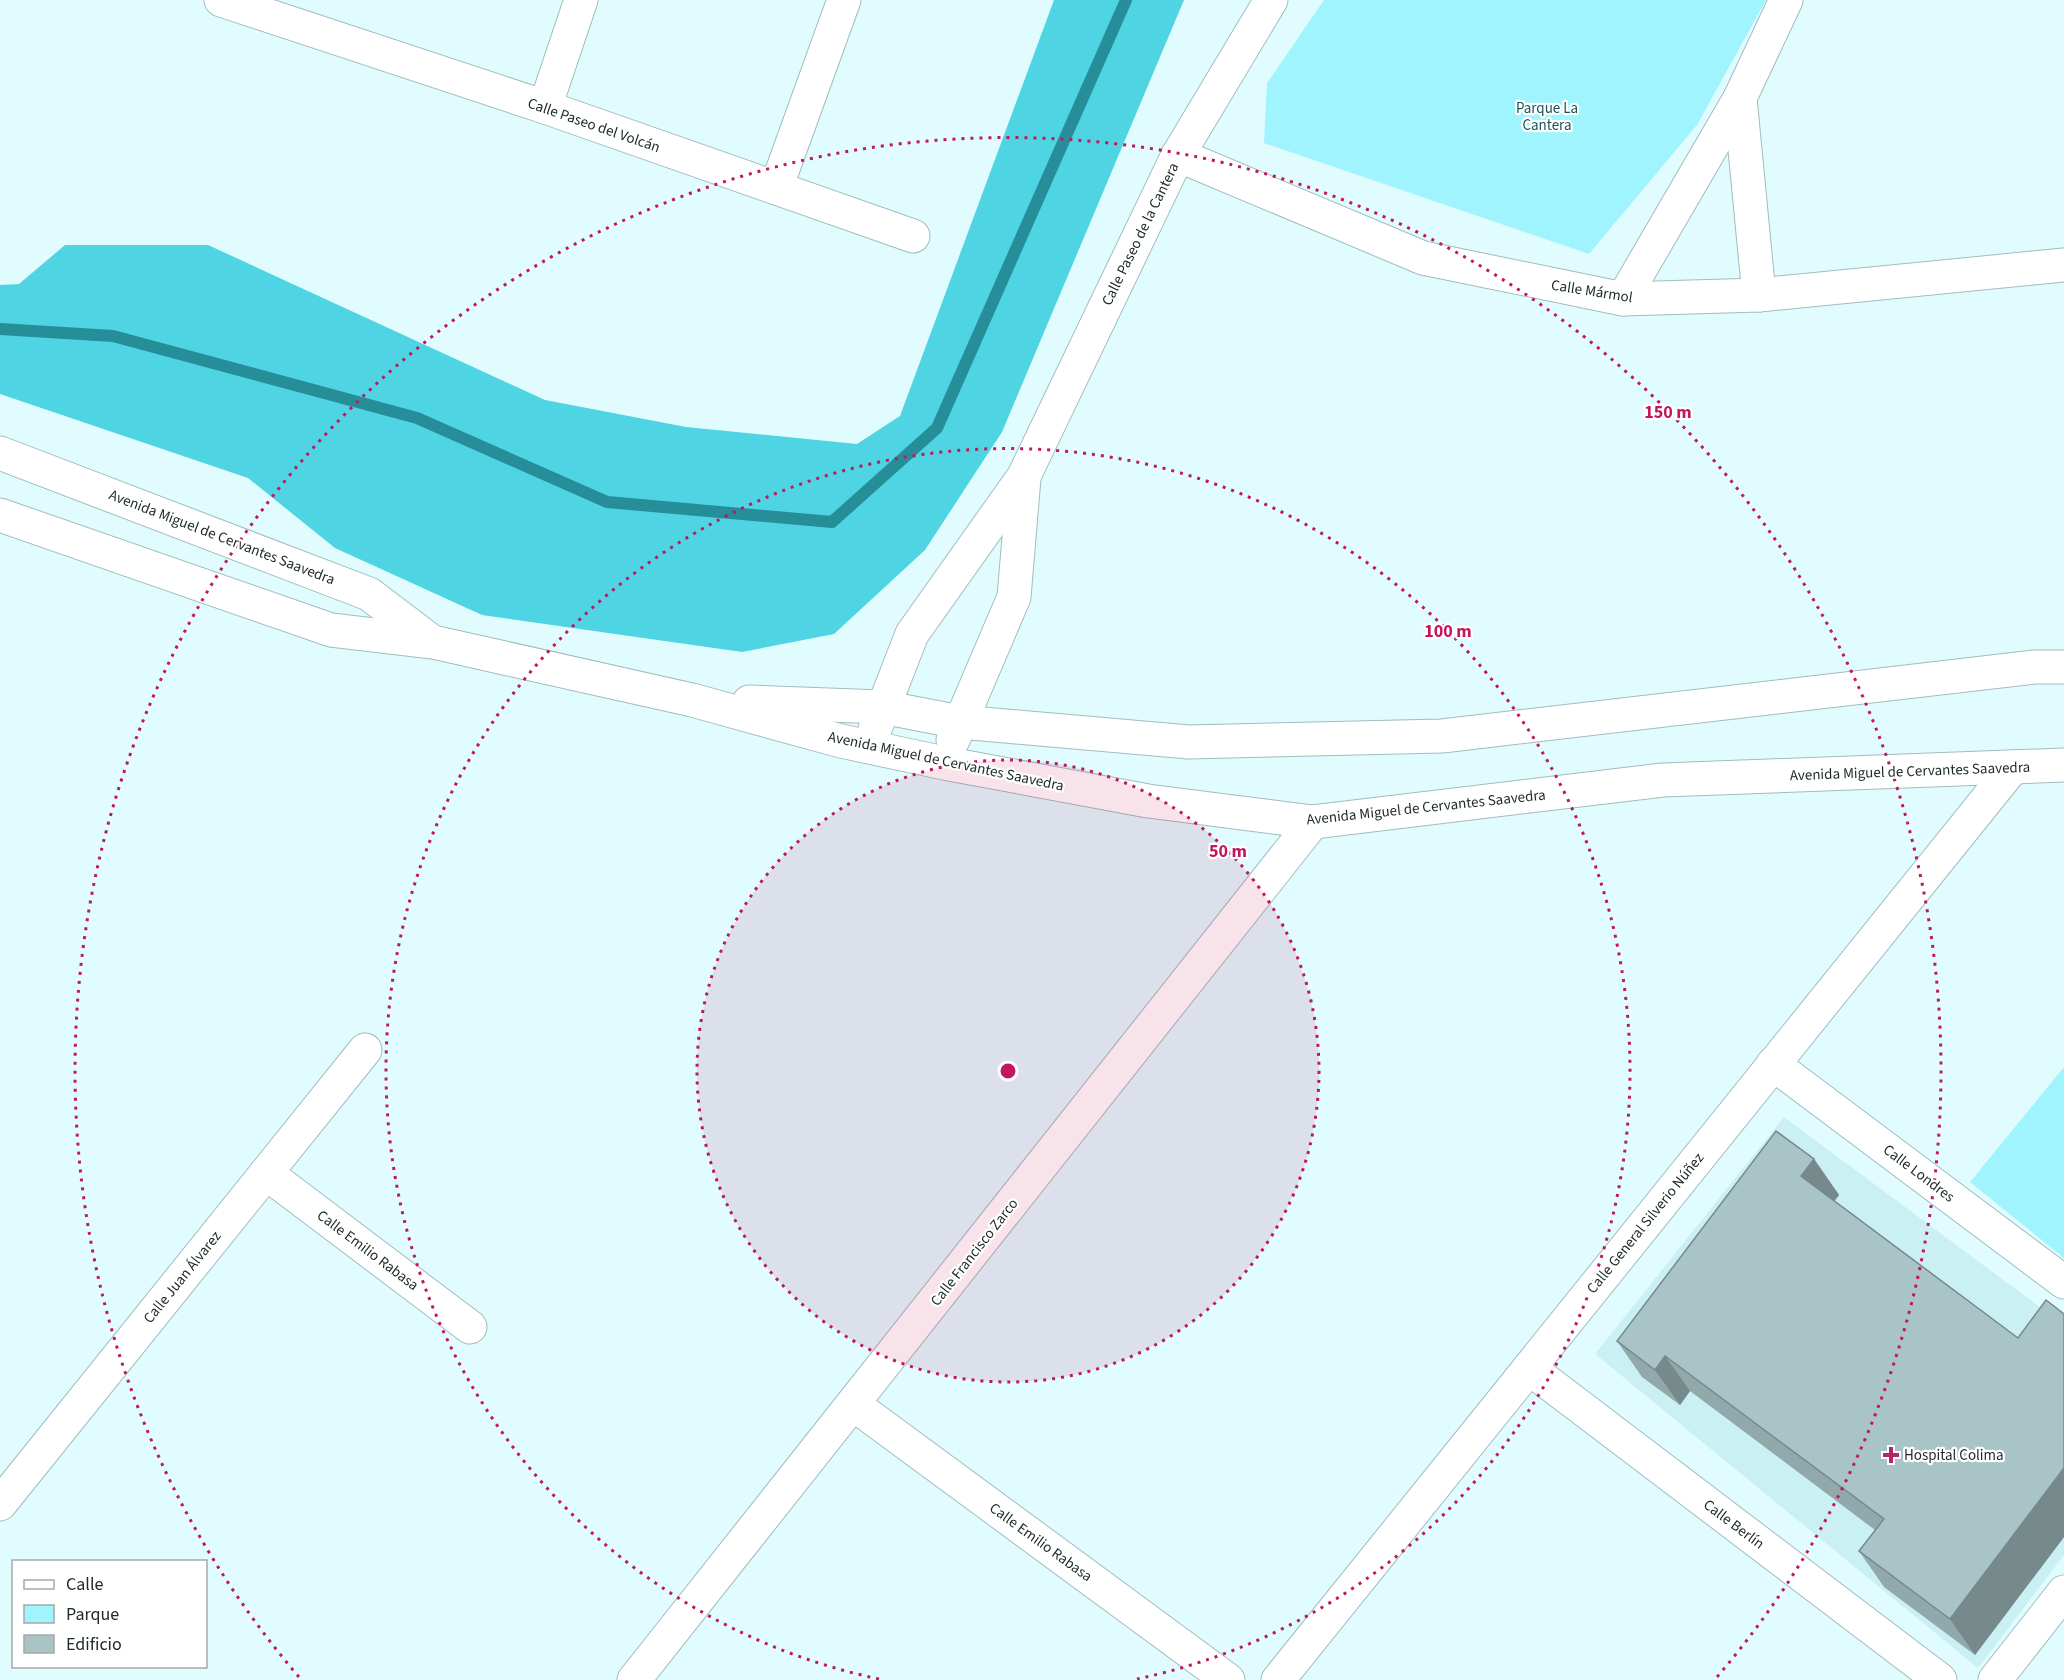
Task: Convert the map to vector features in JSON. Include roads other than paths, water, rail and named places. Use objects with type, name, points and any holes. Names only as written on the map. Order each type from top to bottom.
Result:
[{"type":"street","name":"Calle Paseo del Volcán","points":[[221,0],[545,107],[913,236]]},
{"type":"street","points":[[545,107],[581,0]]},
{"type":"street","points":[[776,188],[844,0]]},
{"type":"street","name":"Calle Paseo de la Cantera","points":[[1024,476],[1178,155],[1271,0]]},
{"type":"street","points":[[1623,299],[1740,99],[1786,0]]},
{"type":"street","points":[[1740,99],[1759,296]]},
{"type":"street","name":"Calle Mármol","points":[[1178,155],[1422,258],[1623,299],[1759,296],[2064,265]]},
{"type":"street","name":"Avenida Miguel de Cervantes Saavedra","points":[[0,453],[369,594],[433,642]]},
{"type":"street","points":[[868,747],[912,634],[1024,476]]},
{"type":"street","points":[[944,763],[1014,597],[1024,476]]},
{"type":"street","name":"Avenida Miguel de Cervantes Saavedra","points":[[0,515],[331,630],[433,642],[692,700],[868,747],[944,763],[1148,801],[1313,822],[1663,780],[2064,765]]},
{"type":"street","name":"Avenida Miguel de Cervantes Saavedra","points":[[692,700],[882,707],[960,722],[1189,742],[1442,736],[2035,667],[2064,667]]},
{"type":"street","name":"Calle General Silverio Núñez","points":[[1278,1680],[2013,767]]},
{"type":"street","name":"Calle Francisco Zarco","points":[[634,1680],[1313,822]]},
{"type":"street","name":"Calle Juan Álvarez","points":[[0,1504],[365,1050]]},
{"type":"street","name":"Calle Londres","points":[[1773,1064],[2064,1282]]},
{"type":"street","name":"Calle Emilio Rabasa","points":[[266,1173],[470,1327]]},
{"type":"street","name":"Calle Berlín","points":[[1529,1368],[1940,1680]]},
{"type":"street","name":"Calle Emilio Rabasa","points":[[853,1404],[1228,1680]]},
{"type":"street","points":[[1995,1680],[2064,1592]]},
{"type":"waterway","points":[[0,329],[113,336],[417,418],[607,502],[832,522],[937,428],[1126,0]]},
{"type":"place","name":"Hospital Colima","points":[[1891,1455]]},
{"type":"park label","name":"Parque La Cantera","points":[[1547,116]]}]
